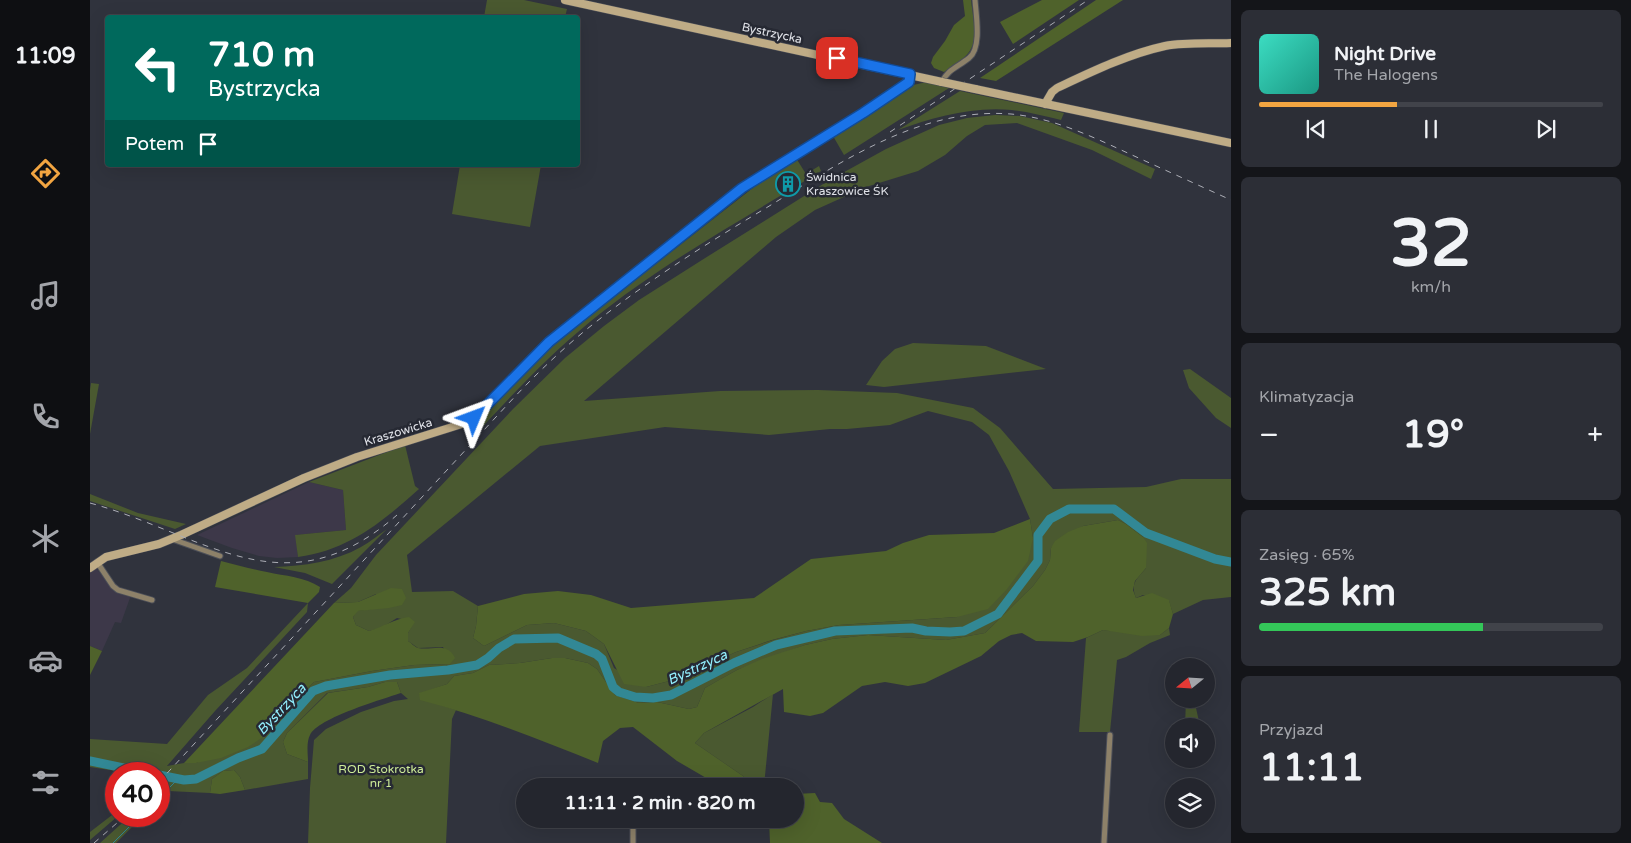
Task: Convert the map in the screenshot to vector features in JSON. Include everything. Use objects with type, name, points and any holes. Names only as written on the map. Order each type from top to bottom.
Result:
[{"type":"street","name":"Bystrzycka","points":[[565,0],[1231,143]]},
{"type":"street","points":[[942,82],[948,71],[970,58],[975,51],[977,45],[975,0]]},
{"type":"street","points":[[1045,104],[1052,92],[1057,88],[1112,64],[1153,49],[1183,44],[1231,43]]},
{"type":"street","name":"Kraszowicka","points":[[90,568],[97,562],[115,554],[159,544],[172,539],[304,478],[357,456],[465,423],[474,418],[549,342],[742,188],[886,98],[909,82],[910,74]]},
{"type":"street","points":[[172,539],[220,556]]},
{"type":"street","points":[[97,562],[113,586],[118,590],[152,600]]},
{"type":"street","points":[[1104,843],[1110,735]]},
{"type":"street","points":[[633,843],[634,828]]},
{"type":"shaded area","points":[[309,482],[343,490],[346,530],[296,535],[298,557],[277,558],[259,556],[197,535]]},
{"type":"shaded area","points":[[95,567],[109,583],[131,595],[121,623],[115,622],[102,651],[90,646],[90,571]]},
{"type":"green space","points":[[487,0],[524,0],[567,9],[566,15],[484,15]]},
{"type":"green space","points":[[963,0],[971,0],[975,34],[974,42],[971,50],[965,57],[944,72],[934,68],[931,63],[954,25],[965,16]]},
{"type":"green space","points":[[1042,0],[1079,0],[1013,44],[1000,22]]},
{"type":"green space","points":[[1096,0],[1123,0],[996,81],[980,78]]},
{"type":"green space","points":[[927,82],[949,88],[844,155],[833,136],[913,85]]},
{"type":"green space","points":[[960,91],[1064,113],[1061,120],[1012,110],[968,111],[940,117],[898,130]]},
{"type":"green space","name":"ROD Stokrotka nr 1","points":[[995,115],[1020,116],[1052,123],[1155,169],[1151,179],[1092,150],[1017,123],[985,125],[967,136],[945,155],[918,171],[866,187],[815,210],[776,237],[584,401],[720,391],[818,390],[897,393],[973,408],[1000,428],[1053,489],[1146,487],[1181,479],[1231,479],[1231,597],[1203,600],[1173,614],[1169,601],[1143,595],[1136,598],[1134,585],[1137,578],[1146,568],[1143,537],[1118,520],[1083,526],[1051,548],[1050,560],[1033,586],[985,633],[946,640],[868,635],[832,639],[805,645],[737,670],[705,688],[697,707],[689,709],[657,702],[639,703],[615,695],[597,669],[588,663],[565,658],[552,658],[489,665],[473,673],[454,676],[447,684],[419,694],[456,710],[452,719],[446,843],[308,843],[314,740],[326,729],[361,712],[394,701],[408,699],[401,693],[397,682],[385,682],[368,687],[327,693],[287,733],[283,742],[287,754],[308,762],[308,779],[245,790],[240,777],[234,770],[223,771],[212,779],[210,793],[170,791],[170,765],[196,763],[263,737],[314,682],[414,665],[450,664],[443,647],[418,648],[408,641],[408,633],[414,622],[397,618],[381,628],[369,631],[356,625],[353,617],[357,611],[371,609],[376,594],[358,602],[334,603],[351,588],[376,555],[513,409],[565,358],[604,326],[639,300],[828,181],[886,149],[939,125],[967,118]],"holes":[[[928,411],[972,422],[989,435],[1009,471],[1030,519],[1033,538],[957,617],[839,625],[806,631],[736,652],[673,680],[646,687],[614,668],[604,644],[586,631],[554,623],[527,625],[484,646],[473,638],[478,606],[453,591],[412,592],[407,555],[540,446],[665,427],[769,435],[847,429],[890,425]]]},
{"type":"green space","points":[[796,158],[806,174],[819,166],[821,171],[704,242],[618,300],[575,334],[544,363],[472,438],[463,427],[473,425],[479,420],[528,369],[565,335],[763,180]]},
{"type":"green space","points":[[460,167],[541,167],[530,227],[452,214]]},
{"type":"green space","points":[[913,343],[986,346],[1046,369],[884,387],[866,385],[882,361],[895,349]]},
{"type":"green space","points":[[1190,369],[1231,398],[1231,428],[1216,418],[1189,388],[1183,370]]},
{"type":"green space","points":[[91,383],[99,384],[90,434],[90,390]]},
{"type":"green space","points":[[405,445],[415,486],[419,489],[392,513],[364,533],[333,548],[298,557],[295,535],[346,530],[343,490],[309,482]]},
{"type":"green space","points":[[90,494],[138,513],[186,524],[175,529],[90,501]]},
{"type":"green space","points":[[1030,519],[1033,538],[1028,561],[1007,589],[988,609],[957,617],[839,625],[806,631],[736,652],[673,680],[646,687],[624,684],[604,644],[586,631],[554,623],[527,625],[484,646],[473,638],[478,606],[524,594],[558,591],[591,595],[631,608],[754,598],[811,559],[886,551],[903,543],[929,535],[994,533]]},
{"type":"green space","points":[[1118,520],[1143,537],[1147,543],[1146,568],[1135,581],[1133,590],[1136,598],[1152,593],[1169,600],[1173,614],[1169,628],[1160,635],[1142,636],[1103,630],[1073,642],[1036,641],[1022,633],[1011,635],[999,641],[981,656],[925,683],[908,686],[885,682],[862,686],[823,713],[810,716],[784,712],[783,689],[704,733],[695,743],[745,778],[706,778],[677,761],[633,727],[620,728],[603,741],[598,763],[488,721],[420,700],[419,693],[447,684],[454,676],[473,673],[489,665],[565,658],[588,663],[597,669],[615,695],[639,703],[657,702],[689,709],[697,707],[705,688],[737,670],[762,659],[805,645],[832,639],[868,635],[946,640],[985,633],[1033,586],[1050,560],[1051,548],[1055,541],[1068,532],[1083,526]]},
{"type":"green space","points":[[387,529],[332,584],[305,573],[274,567],[296,566],[330,560],[361,547]]},
{"type":"green space","points":[[221,561],[301,579],[320,587],[319,592],[308,603],[215,587]]},
{"type":"green space","points":[[391,588],[402,589],[406,598],[402,605],[358,611],[353,617],[356,625],[369,631],[398,619],[409,617],[415,622],[408,633],[408,641],[418,648],[443,648],[448,650],[455,658],[450,664],[414,665],[314,682],[263,737],[248,747],[221,758],[196,763],[184,763],[334,603],[358,602]]},
{"type":"green space","points":[[308,603],[307,612],[170,763],[105,762],[105,769],[90,767],[90,739],[167,744],[208,695],[247,668]]},
{"type":"green space","points":[[1169,628],[1170,635],[1117,660],[1110,732],[1079,732],[1086,638],[1103,630],[1160,635]]},
{"type":"green space","points":[[90,646],[102,651],[90,675]]},
{"type":"green space","points":[[385,682],[397,682],[401,693],[366,704],[325,722],[315,729],[308,741],[308,762],[287,754],[283,742],[287,733],[328,693],[368,687]]},
{"type":"green space","points":[[773,694],[765,778],[745,778],[695,743],[704,733]]},
{"type":"green space","points":[[1186,708],[1196,708],[1198,718],[1185,718]]},
{"type":"green space","points":[[234,770],[240,777],[245,790],[220,794],[210,793],[212,779],[223,771]]},
{"type":"green space","points":[[815,793],[820,802],[832,803],[844,819],[882,843],[770,843],[769,828],[804,828],[804,794]]},
{"type":"green space","points":[[105,820],[105,827],[90,840],[90,832]]},
{"type":"green space","points":[[118,827],[132,827],[116,843],[100,843]]},
{"type":"waterway","name":"Bystrzyca","points":[[170,777],[184,780],[196,779],[238,758],[262,749],[313,691],[326,686],[390,675],[448,670],[477,665],[514,639],[558,638],[596,654],[602,659],[613,687],[619,692],[635,697],[653,698],[671,695],[734,663],[776,645],[835,631],[912,628],[926,631],[964,631],[998,614],[1038,561],[1038,535],[1050,519],[1069,509],[1114,509],[1146,533],[1215,559],[1231,562]]},
{"type":"waterway","name":"Bystrzyca","points":[[90,761],[105,764]]},
{"type":"waterway","points":[[170,787],[178,779]]},
{"type":"waterway","points":[[113,843],[129,827]]},
{"type":"railway","points":[[890,132],[1088,0]]},
{"type":"railway","points":[[170,770],[508,404],[566,347],[608,312],[674,266],[852,157],[913,129],[944,119],[977,114],[1011,114],[1027,116],[1073,129],[1231,200]]},
{"type":"railway","points":[[90,503],[209,547],[245,558],[281,563],[318,559],[356,544],[397,515]]},
{"type":"railway","points":[[94,843],[112,827]]},
{"type":"place","name":"Świdnica Kraszowice ŚK","points":[[788,184]]},
{"type":"route","points":[[474,418],[549,342],[742,188],[863,113],[909,82],[910,74],[837,58]]}]
